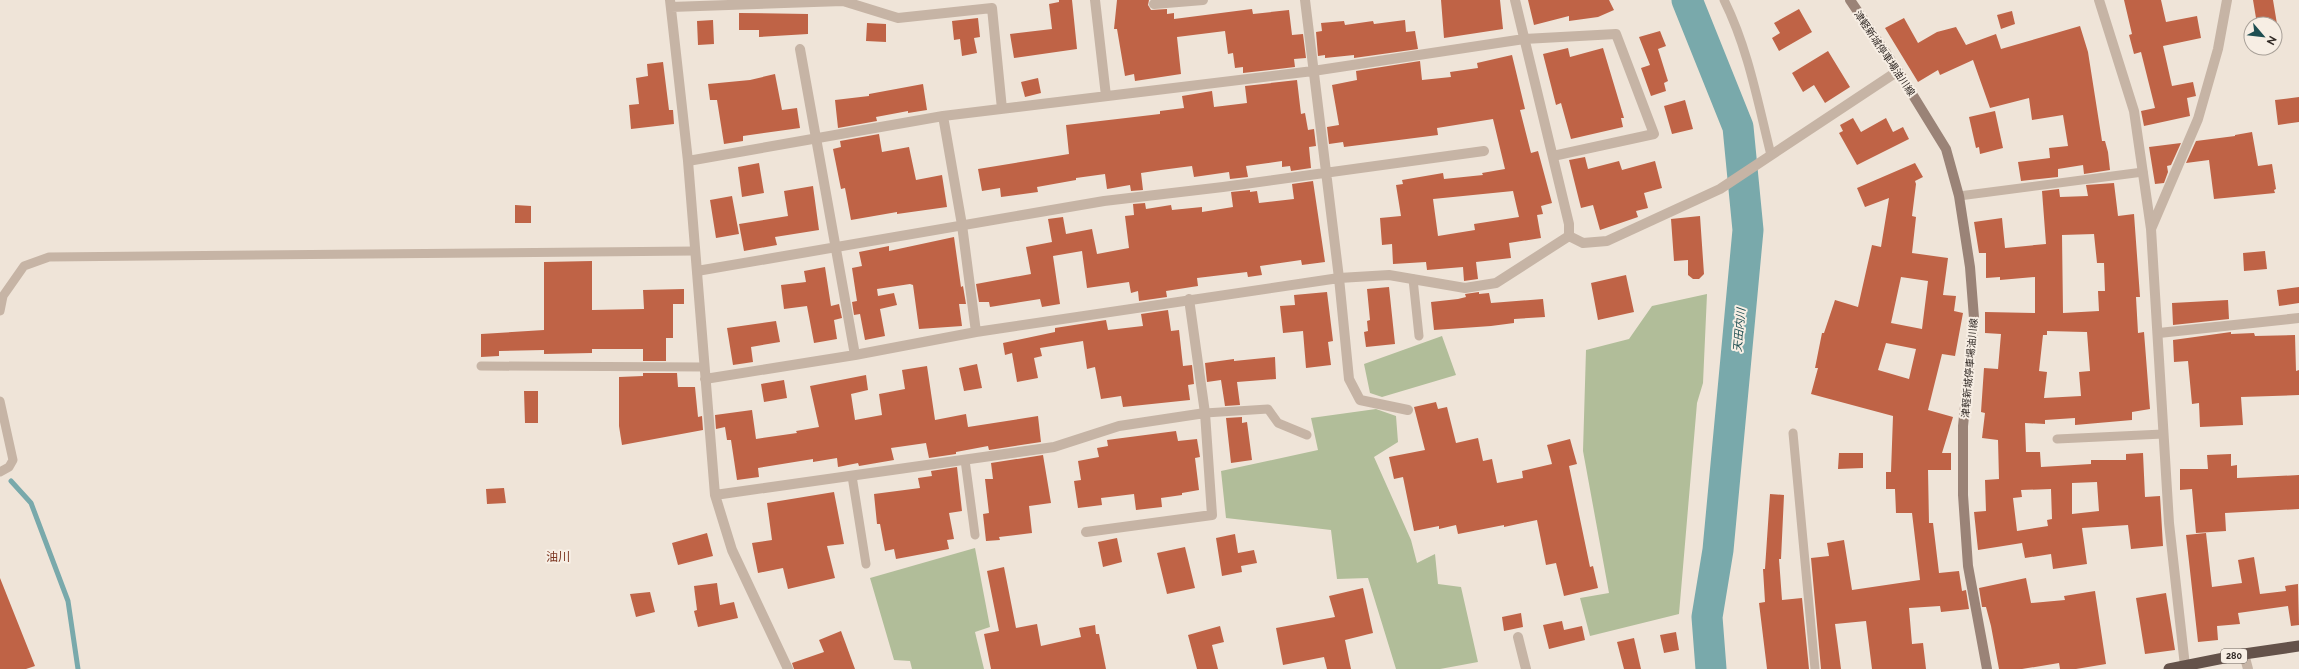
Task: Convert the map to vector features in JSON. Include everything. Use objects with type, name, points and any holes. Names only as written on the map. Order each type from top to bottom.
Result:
[{"type":"highway","name":"280","points":[[2169,669],[2244,654],[2299,646]]},
{"type":"main road","name":"津軽新城停車場油川線","points":[[1850,0],[1898,71],[1946,149],[1959,196],[1970,267],[1974,318],[1963,426],[1963,495],[1968,566],[1987,669]]},
{"type":"street","points":[[788,669],[732,550],[715,495],[688,161],[671,4],[842,0],[898,18],[992,8],[1002,109]]},
{"type":"street","points":[[1095,0],[1106,96]]},
{"type":"street","points":[[1154,4],[1204,0]]},
{"type":"street","points":[[1305,0],[1350,379],[1360,400],[1408,410]]},
{"type":"street","points":[[1515,0],[1569,224],[1569,236]]},
{"type":"street","points":[[2098,0],[2134,111],[2151,229],[2159,333],[2163,434],[2169,523],[2185,666]]},
{"type":"street","points":[[2151,229],[2198,119],[2218,49],[2226,0]]},
{"type":"street","points":[[688,161],[942,116],[1313,71],[1524,39],[1616,34],[1654,134],[1553,156]]},
{"type":"street","points":[[800,50],[855,355]]},
{"type":"street","points":[[1569,236],[1583,243],[1607,241],[1720,189],[1898,71]]},
{"type":"street","points":[[942,116],[962,225],[976,332]]},
{"type":"street","points":[[697,271],[1104,201],[1223,187],[1325,171],[1484,151]]},
{"type":"street","points":[[705,379],[855,355],[976,332],[1189,299],[1339,278],[1389,275],[1465,288],[1496,283],[1569,236]]},
{"type":"street","points":[[1086,532],[1212,515],[1205,413],[1189,299]]},
{"type":"street","points":[[2159,333],[2299,318]]},
{"type":"street","points":[[715,495],[1054,447],[1119,426],[1205,413]]},
{"type":"street","points":[[1518,637],[1526,669]]},
{"type":"street","points":[[2244,654],[2248,669]]},
{"type":"lane","points":[[1724,0],[1734,19],[1749,65],[1769,157]]},
{"type":"lane","points":[[1959,196],[2143,172]]},
{"type":"lane","points":[[0,311],[3,296],[24,266],[49,257],[695,251]]},
{"type":"lane","points":[[1413,279],[1419,336]]},
{"type":"lane","points":[[481,366],[704,367]]},
{"type":"lane","points":[[0,401],[13,460],[9,467],[0,472]]},
{"type":"lane","points":[[1205,413],[1268,408],[1278,423],[1307,435]]},
{"type":"lane","points":[[1793,433],[1815,669]]},
{"type":"lane","points":[[2057,439],[2163,434]]},
{"type":"lane","points":[[965,460],[975,535]]},
{"type":"lane","points":[[852,476],[866,564]]},
{"type":"green space","points":[[1707,294],[1703,383],[1697,403],[1679,614],[1590,636],[1580,598],[1609,593],[1583,451],[1586,350],[1629,339],[1652,306]]},
{"type":"green space","points":[[1442,336],[1456,375],[1382,397],[1370,393],[1364,364]]},
{"type":"green space","points":[[1376,409],[1396,416],[1398,442],[1374,457],[1411,540],[1417,563],[1435,554],[1438,584],[1461,587],[1478,662],[1440,669],[1396,669],[1368,578],[1337,579],[1331,530],[1226,518],[1221,471],[1318,450],[1311,418]]},
{"type":"green space","points":[[975,548],[990,627],[975,632],[984,669],[912,669],[910,661],[894,660],[870,578]]},
{"type":"building","points":[[1059,0],[1072,0],[1077,49],[1014,58],[1010,34],[1052,29],[1049,4],[1059,2]]},
{"type":"building","points":[[1117,0],[1149,0],[1148,5],[1151,10],[1167,9],[1167,14],[1174,13],[1174,19],[1252,9],[1253,14],[1289,10],[1292,35],[1303,34],[1306,58],[1294,59],[1295,67],[1243,73],[1243,67],[1235,68],[1233,53],[1228,54],[1225,31],[1177,37],[1181,74],[1135,81],[1134,74],[1125,76],[1117,29],[1114,29]]},
{"type":"building","points":[[1441,0],[1500,0],[1503,29],[1444,38]]},
{"type":"building","points":[[1528,0],[1609,0],[1614,10],[1598,17],[1569,21],[1569,16],[1534,25]]},
{"type":"building","points":[[2124,0],[2161,0],[2166,22],[2197,16],[2201,38],[2163,46],[2172,86],[2193,82],[2196,96],[2187,98],[2190,116],[2144,126],[2141,111],[2155,108],[2141,52],[2134,54],[2129,35],[2132,34]]},
{"type":"building","points":[[2253,0],[2273,0],[2276,16],[2256,16]]},
{"type":"building","points":[[1799,9],[1812,32],[1779,51],[1772,38],[1780,33],[1774,23]]},
{"type":"building","points":[[2012,11],[2015,24],[2001,29],[1997,15]]},
{"type":"building","points":[[739,13],[808,14],[808,34],[759,37],[759,30],[739,30]]},
{"type":"building","points":[[978,18],[980,37],[974,38],[977,53],[962,56],[960,39],[954,40],[952,21]]},
{"type":"building","points":[[1904,18],[1918,43],[1937,32],[1956,27],[1966,45],[1996,34],[2001,49],[2080,26],[2088,52],[2102,141],[2105,141],[2110,170],[2084,174],[2083,165],[2058,169],[2058,177],[2021,181],[2018,162],[2050,158],[2049,148],[2068,146],[2063,115],[2032,120],[2029,98],[1990,108],[1973,60],[1940,75],[1938,70],[1918,82],[1885,28]]},
{"type":"building","points":[[713,20],[714,44],[698,45],[697,21]]},
{"type":"building","points":[[1405,20],[1406,32],[1415,31],[1418,49],[1354,58],[1354,55],[1325,58],[1325,55],[1318,56],[1316,32],[1322,31],[1321,23],[1344,21],[1345,25],[1373,21],[1374,24]]},
{"type":"building","points":[[867,23],[886,24],[886,42],[866,41]]},
{"type":"building","points":[[1660,31],[1666,46],[1658,49],[1668,81],[1664,83],[1666,91],[1651,96],[1641,68],[1650,65],[1639,37]]},
{"type":"building","points":[[1568,48],[1570,57],[1603,48],[1624,118],[1621,118],[1623,127],[1571,139],[1561,103],[1556,105],[1543,54]]},
{"type":"building","points":[[1828,51],[1850,87],[1825,103],[1814,85],[1803,92],[1792,73]]},
{"type":"building","points":[[1512,55],[1525,109],[1520,110],[1531,153],[1538,151],[1552,203],[1541,206],[1543,214],[1537,215],[1541,238],[1509,243],[1511,258],[1476,262],[1478,279],[1464,281],[1463,267],[1427,270],[1426,262],[1393,264],[1392,244],[1382,245],[1380,218],[1401,216],[1396,185],[1403,184],[1402,180],[1443,173],[1444,179],[1483,175],[1482,173],[1505,169],[1493,119],[1437,128],[1438,135],[1344,147],[1343,142],[1329,144],[1327,127],[1339,125],[1332,85],[1357,80],[1356,71],[1420,61],[1422,80],[1451,77],[1450,72],[1478,68],[1477,63]],"holes":[[[1513,191],[1519,217],[1474,224],[1475,230],[1438,236],[1433,199]]]},
{"type":"building","points":[[663,62],[669,110],[673,110],[674,124],[631,129],[629,105],[639,104],[636,78],[648,76],[647,64]]},
{"type":"building","points":[[775,74],[782,110],[797,108],[800,128],[743,136],[743,141],[724,144],[717,100],[710,100],[708,84],[750,80]]},
{"type":"building","points":[[1038,78],[1041,93],[1025,97],[1021,82]]},
{"type":"building","points":[[1297,80],[1301,114],[1305,113],[1308,130],[1314,129],[1316,146],[1309,147],[1311,168],[1291,171],[1290,166],[1282,167],[1282,161],[1246,166],[1248,177],[1230,179],[1229,172],[1194,177],[1192,166],[1141,173],[1143,190],[1131,191],[1130,185],[1107,189],[1105,174],[1076,178],[1076,180],[1037,187],[1038,192],[1001,197],[1000,188],[982,191],[978,169],[1069,154],[1066,125],[1160,114],[1160,111],[1184,108],[1182,96],[1212,91],[1214,107],[1247,103],[1245,86]]},
{"type":"building","points":[[923,84],[927,110],[908,113],[908,111],[876,117],[877,121],[838,128],[835,100],[869,96],[869,94]]},
{"type":"building","points":[[2299,97],[2299,122],[2278,125],[2275,100]]},
{"type":"building","points":[[1685,100],[1693,129],[1672,134],[1664,106]]},
{"type":"building","points":[[1995,111],[2003,148],[1980,154],[1979,147],[1976,148],[1969,117]]},
{"type":"building","points":[[1853,118],[1861,132],[1886,118],[1893,132],[1903,127],[1909,139],[1857,165],[1839,133],[1843,131],[1840,125]]},
{"type":"building","points":[[2252,132],[2258,166],[2272,164],[2276,189],[2274,190],[2275,193],[2214,199],[2209,160],[2186,163],[2196,141],[2235,136]]},
{"type":"building","points":[[879,134],[882,152],[909,147],[916,180],[942,175],[947,207],[897,214],[897,212],[851,220],[845,188],[841,189],[833,149],[841,147],[840,141]]},
{"type":"building","points":[[2181,143],[2171,165],[2167,166],[2168,172],[2164,183],[2155,184],[2149,147]]},
{"type":"building","points":[[1585,157],[1588,169],[1619,161],[1622,170],[1655,161],[1662,188],[1644,193],[1648,208],[1636,211],[1638,217],[1600,230],[1593,205],[1581,208],[1569,160]]},
{"type":"building","points":[[759,163],[764,193],[742,197],[738,167]]},
{"type":"building","points":[[1915,163],[1923,177],[1915,181],[1916,184],[1912,216],[1916,217],[1912,253],[1948,258],[1943,295],[1956,296],[1954,311],[1963,313],[1955,356],[1942,354],[1928,410],[1953,417],[1942,453],[1951,453],[1951,470],[1928,470],[1929,523],[1933,523],[1939,573],[1959,571],[1962,591],[1966,590],[1969,609],[1941,612],[1940,606],[1909,608],[1912,644],[1923,643],[1926,669],[1872,669],[1866,621],[1835,624],[1841,669],[1821,669],[1811,558],[1829,556],[1827,543],[1844,540],[1852,590],[1920,580],[1912,513],[1896,513],[1895,489],[1886,489],[1886,472],[1891,472],[1893,416],[1811,394],[1818,368],[1815,368],[1822,333],[1824,333],[1835,300],[1858,307],[1872,245],[1881,247],[1889,198],[1865,207],[1857,188]],"holes":[[[1901,277],[1928,281],[1922,329],[1891,323]],[[1886,343],[1916,349],[1909,379],[1878,370]]]},
{"type":"building","points":[[1313,181],[1325,262],[1302,265],[1301,260],[1260,266],[1262,275],[1248,277],[1247,272],[1197,278],[1198,286],[1166,291],[1167,297],[1139,301],[1138,291],[1131,293],[1129,282],[1087,288],[1082,251],[1053,256],[1060,304],[1042,307],[1040,299],[990,307],[989,302],[979,302],[976,284],[1031,274],[1026,247],[1052,242],[1048,219],[1063,217],[1066,234],[1092,229],[1097,254],[1129,248],[1125,216],[1134,215],[1133,204],[1145,203],[1146,209],[1171,205],[1172,210],[1202,207],[1202,212],[1233,207],[1231,192],[1250,190],[1250,192],[1257,191],[1259,203],[1294,199],[1292,184]]},
{"type":"building","points":[[2114,183],[2118,216],[2134,214],[2140,297],[2136,297],[2138,333],[2144,332],[2150,409],[2132,412],[2132,420],[2075,425],[2075,418],[2045,420],[2045,424],[2025,423],[2026,452],[2040,452],[2041,467],[2091,464],[2091,460],[2126,460],[2126,454],[2143,453],[2145,497],[2160,496],[2163,546],[2131,549],[2128,525],[2082,528],[2087,564],[2053,569],[2051,554],[2025,558],[2022,543],[1978,550],[1974,512],[1986,511],[1985,480],[1999,479],[1998,440],[1982,438],[1985,413],[1981,412],[1984,368],[1998,369],[2001,334],[1985,333],[1985,312],[2035,313],[2035,277],[2000,280],[2000,277],[1986,278],[1986,253],[1979,253],[1974,222],[2002,218],[2005,248],[2046,244],[2042,191],[2059,189],[2060,197],[2088,196],[2086,185]],"holes":[[[2094,234],[2097,263],[2104,263],[2105,291],[2098,291],[2099,311],[2063,313],[2062,235]],[[2047,331],[2087,332],[2090,371],[2079,372],[2081,396],[2044,398],[2047,372],[2039,371],[2043,335],[2047,335]],[[2097,482],[2099,511],[2072,514],[2072,483]],[[2051,489],[2052,519],[2047,520],[2048,526],[2017,531],[2013,498],[2022,497],[2021,490]]]},
{"type":"building","points":[[813,186],[819,230],[775,237],[777,245],[744,251],[739,224],[788,216],[784,191]]},
{"type":"building","points":[[732,196],[739,234],[716,238],[710,200]]},
{"type":"building","points":[[515,205],[531,206],[531,223],[515,223]]},
{"type":"building","points":[[1700,216],[1704,274],[1699,279],[1693,279],[1688,275],[1688,260],[1674,261],[1671,219]]},
{"type":"building","points":[[954,237],[961,287],[963,286],[966,304],[959,304],[962,326],[919,329],[913,285],[910,284],[877,289],[878,296],[894,293],[897,305],[880,309],[885,336],[865,340],[860,314],[854,315],[852,302],[857,301],[852,268],[862,266],[859,252],[889,246],[889,251]]},
{"type":"building","points":[[2265,251],[2267,269],[2244,271],[2243,253]]},
{"type":"building","points":[[592,261],[592,310],[644,309],[643,290],[684,289],[684,304],[673,304],[673,338],[666,338],[666,361],[643,361],[643,349],[592,349],[592,353],[544,354],[544,350],[499,351],[499,356],[481,357],[481,334],[544,330],[544,262]]},
{"type":"building","points":[[825,267],[831,306],[839,304],[842,318],[834,320],[837,339],[814,343],[807,306],[784,309],[781,285],[806,282],[804,271]]},
{"type":"building","points":[[1626,275],[1634,312],[1598,320],[1591,283]]},
{"type":"building","points":[[1389,287],[1395,344],[1366,347],[1364,332],[1368,331],[1367,321],[1370,320],[1367,289]]},
{"type":"building","points":[[2299,287],[2299,303],[2279,306],[2277,290]]},
{"type":"building","points":[[1327,292],[1333,341],[1328,342],[1331,365],[1306,368],[1303,331],[1283,333],[1280,306],[1295,305],[1294,295]]},
{"type":"building","points":[[1479,292],[1479,294],[1489,293],[1491,303],[1543,299],[1545,317],[1514,319],[1514,323],[1491,326],[1434,330],[1431,302],[1458,299],[1466,297],[1465,294]]},
{"type":"building","points":[[2228,300],[2229,319],[2173,325],[2172,303]]},
{"type":"building","points":[[1168,310],[1171,331],[1179,330],[1183,366],[1192,365],[1194,384],[1188,385],[1190,400],[1123,407],[1121,396],[1101,399],[1095,367],[1087,369],[1083,341],[1040,348],[1042,356],[1034,358],[1038,378],[1017,382],[1012,353],[1005,355],[1003,343],[1055,332],[1055,328],[1106,320],[1108,330],[1143,326],[1141,314]]},
{"type":"building","points":[[776,321],[780,342],[751,347],[753,362],[733,365],[727,328]]},
{"type":"building","points":[[2231,332],[2231,334],[2254,333],[2255,336],[2295,335],[2296,371],[2299,370],[2299,395],[2241,397],[2243,425],[2200,427],[2199,403],[2192,404],[2188,361],[2174,362],[2173,340]]},
{"type":"building","points":[[1275,357],[1276,379],[1237,382],[1240,405],[1225,406],[1221,380],[1207,382],[1205,363],[1234,359],[1234,361]]},
{"type":"building","points":[[977,364],[982,388],[964,391],[959,368]]},
{"type":"building","points":[[927,366],[935,420],[966,414],[968,427],[1038,416],[1041,442],[989,450],[988,446],[956,452],[956,454],[929,458],[926,443],[891,448],[894,460],[859,466],[858,463],[838,467],[837,458],[813,462],[813,459],[758,468],[759,477],[737,480],[731,440],[727,440],[725,427],[716,429],[715,415],[752,410],[756,439],[797,433],[796,431],[819,427],[810,386],[866,375],[868,390],[851,394],[855,420],[882,415],[879,394],[905,389],[902,370]]},
{"type":"building","points":[[643,373],[677,373],[678,387],[695,387],[698,417],[702,416],[703,430],[622,445],[619,426],[619,377],[643,376]]},
{"type":"building","points":[[784,380],[787,398],[764,402],[761,384]]},
{"type":"building","points":[[524,391],[538,391],[538,423],[525,423]]},
{"type":"building","points":[[1436,402],[1438,409],[1447,407],[1456,443],[1478,438],[1483,461],[1492,459],[1497,483],[1523,478],[1522,471],[1552,464],[1547,445],[1570,439],[1577,464],[1569,466],[1590,567],[1593,566],[1598,588],[1564,596],[1556,563],[1546,565],[1537,520],[1458,534],[1456,525],[1439,529],[1439,526],[1414,531],[1403,477],[1394,479],[1389,457],[1425,450],[1414,407]]},
{"type":"building","points":[[1242,417],[1242,423],[1247,422],[1252,460],[1231,463],[1226,418]]},
{"type":"building","points":[[1176,431],[1178,441],[1197,439],[1200,457],[1195,458],[1199,490],[1182,493],[1182,495],[1161,498],[1162,507],[1136,510],[1134,494],[1101,498],[1102,505],[1078,508],[1074,481],[1081,480],[1078,461],[1099,457],[1097,448],[1108,446],[1107,440]]},
{"type":"building","points":[[1839,453],[1863,453],[1863,468],[1838,469]]},
{"type":"building","points":[[2231,454],[2231,466],[2237,465],[2237,478],[2299,475],[2299,509],[2225,513],[2226,531],[2196,533],[2192,489],[2180,490],[2180,469],[2208,469],[2207,455]]},
{"type":"building","points":[[1043,455],[1051,503],[1029,506],[1032,533],[999,537],[1000,540],[986,541],[983,514],[989,513],[985,479],[993,479],[991,463]]},
{"type":"building","points":[[957,467],[962,511],[949,513],[954,539],[947,540],[949,549],[896,559],[894,549],[885,551],[880,524],[877,524],[874,494],[920,488],[918,478],[932,476],[931,471]]},
{"type":"building","points":[[504,488],[506,503],[487,504],[486,489]]},
{"type":"building","points":[[834,492],[844,544],[827,546],[835,578],[788,589],[783,568],[758,573],[752,543],[772,540],[767,503]]},
{"type":"building","points":[[1770,494],[1784,495],[1781,559],[1779,559],[1782,600],[1802,598],[1809,669],[1767,669],[1759,603],[1765,602],[1763,569],[1765,569]]},
{"type":"building","points":[[707,533],[713,556],[678,565],[672,543]]},
{"type":"building","points":[[2206,533],[2212,587],[2242,583],[2238,560],[2254,557],[2260,594],[2286,591],[2285,586],[2298,584],[2299,625],[2291,626],[2288,606],[2238,613],[2240,624],[2217,626],[2218,640],[2198,642],[2186,535]]},
{"type":"building","points":[[1235,534],[1238,553],[1254,550],[1257,563],[1241,566],[1242,572],[1222,576],[1216,538]]},
{"type":"building","points":[[1117,538],[1122,562],[1103,567],[1098,542]]},
{"type":"building","points":[[1185,547],[1195,588],[1167,594],[1157,553]]},
{"type":"building","points":[[1004,567],[1016,628],[1037,624],[1041,646],[1081,637],[1079,628],[1095,625],[1096,634],[1099,634],[1106,669],[991,669],[984,634],[999,631],[987,571]]},
{"type":"building","points":[[0,578],[35,666],[26,669],[0,669]]},
{"type":"building","points":[[2026,578],[2031,603],[2065,600],[2064,596],[2095,591],[2106,664],[2076,669],[2060,669],[2059,663],[2022,669],[1999,669],[1991,626],[1986,607],[1982,607],[1979,588]]},
{"type":"building","points":[[717,583],[720,605],[734,602],[738,618],[698,627],[694,611],[697,610],[694,586]]},
{"type":"building","points":[[1363,588],[1373,633],[1345,640],[1351,669],[1327,669],[1324,657],[1283,665],[1276,628],[1335,617],[1329,596]]},
{"type":"building","points":[[650,592],[655,612],[636,617],[630,594]]},
{"type":"building","points":[[2166,593],[2175,650],[2145,654],[2136,598]]},
{"type":"building","points":[[1521,613],[1523,627],[1504,631],[1502,617]]},
{"type":"building","points":[[1562,621],[1564,630],[1582,626],[1585,640],[1549,649],[1543,625]]},
{"type":"building","points":[[1220,626],[1224,642],[1212,645],[1218,669],[1197,669],[1188,635]]},
{"type":"building","points":[[841,631],[855,669],[794,669],[792,663],[824,652],[819,640]]},
{"type":"building","points":[[1676,632],[1679,650],[1664,653],[1660,635]]},
{"type":"building","points":[[1634,638],[1641,669],[1624,669],[1617,642]]},
{"type":"waterway","name":"天田内川","points":[[1687,0],[1738,127],[1748,230],[1718,550],[1707,617],[1711,669]]},
{"type":"waterway","points":[[11,481],[31,503],[68,601],[78,669]]},
{"type":"district","name":"油川","points":[[558,557]]}]
